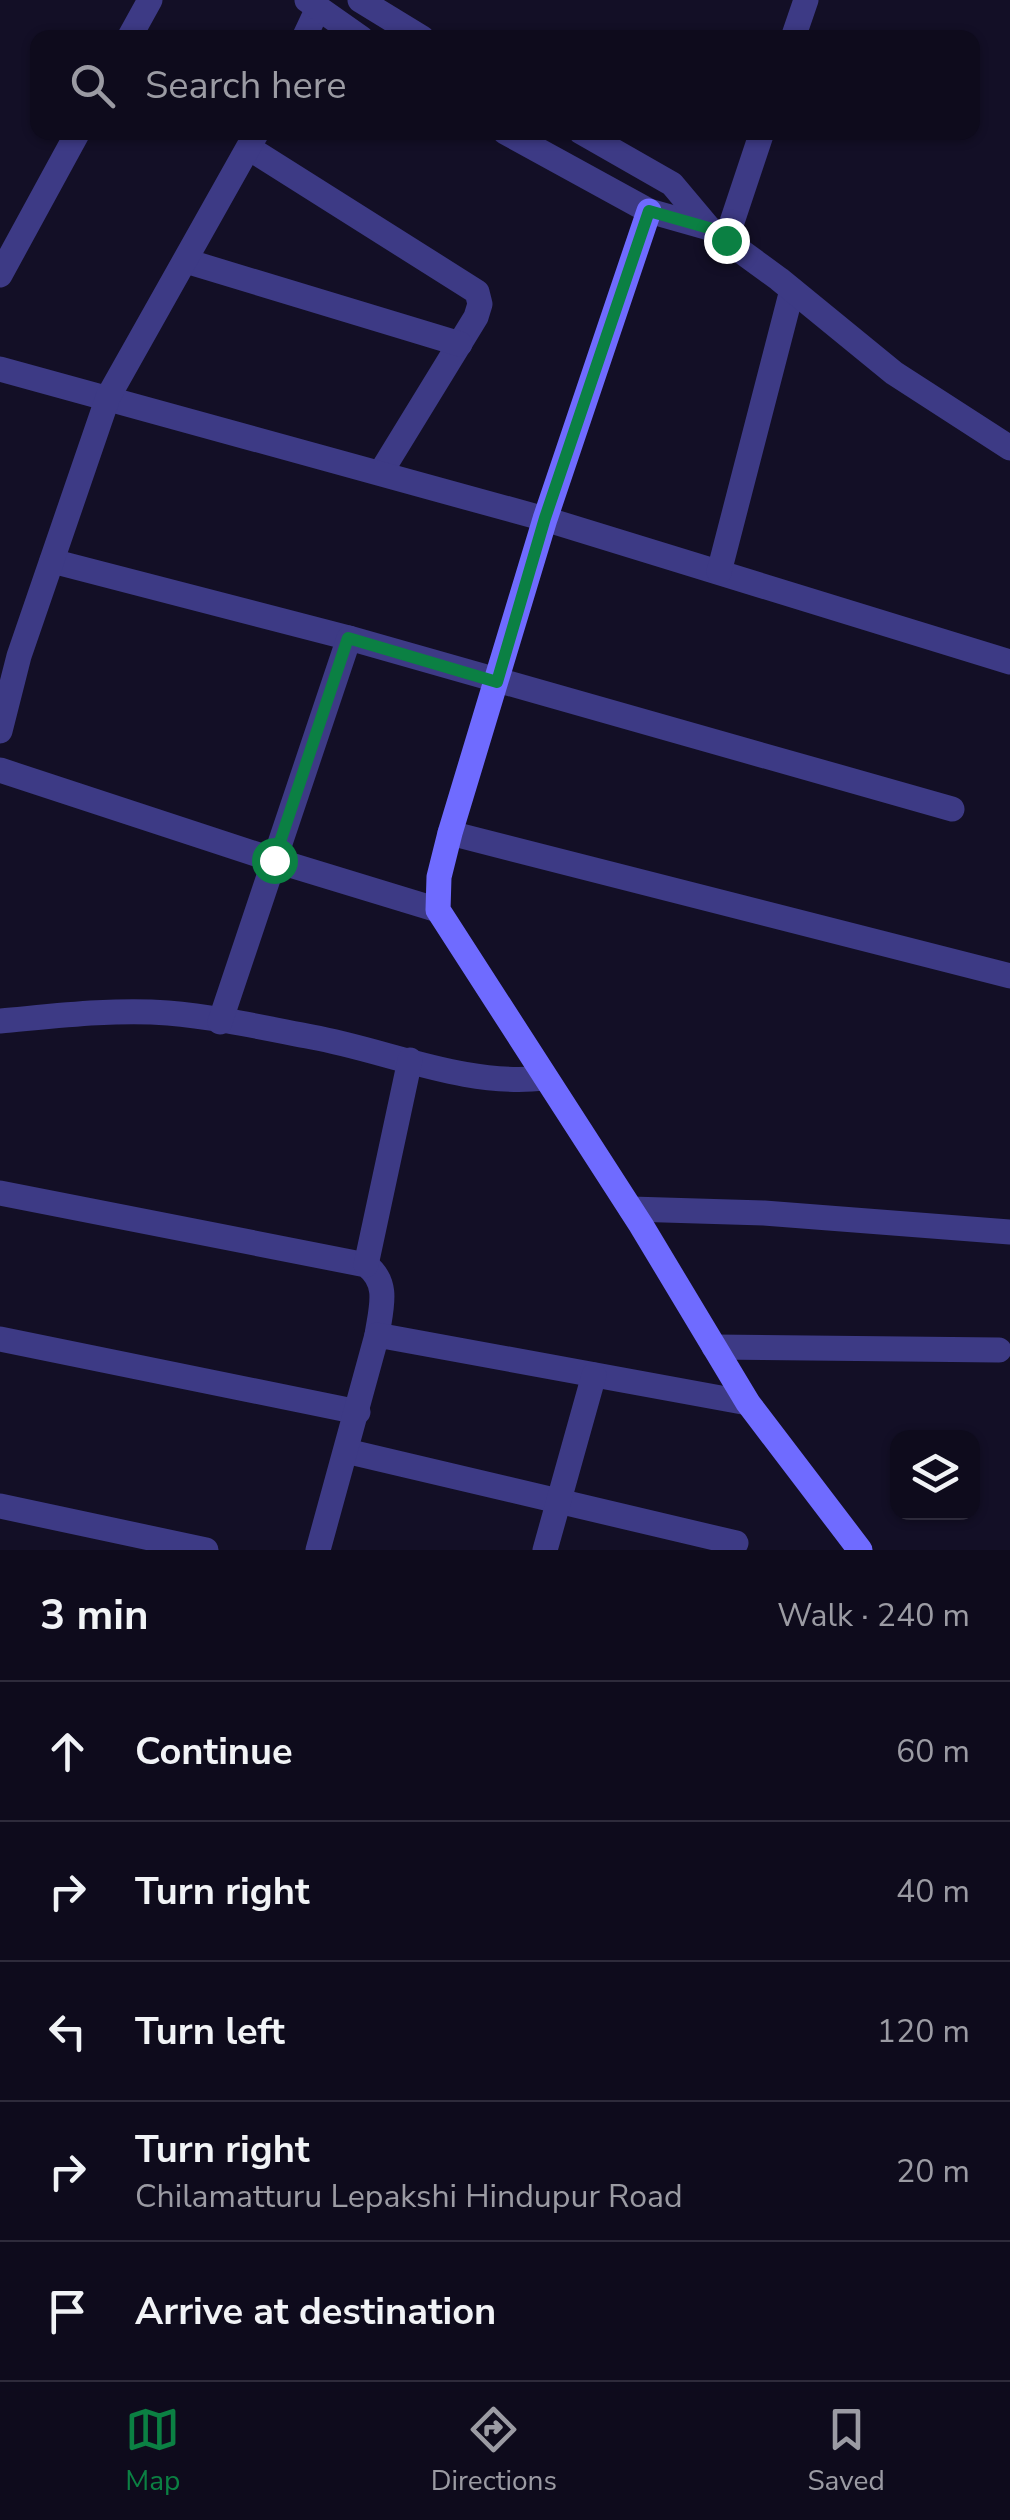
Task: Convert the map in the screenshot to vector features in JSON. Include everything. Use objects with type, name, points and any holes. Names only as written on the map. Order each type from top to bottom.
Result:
[{"type":"main road","points":[[649,211],[545,518],[450,833],[439,877],[438,910],[631,1210],[748,1403],[860,1550]]},
{"type":"street","points":[[133,30],[150,0]]},
{"type":"street","points":[[360,0],[409,30]]},
{"type":"street","points":[[797,30],[806,0]]},
{"type":"street","points":[[306,30],[313,4],[350,30]]},
{"type":"street","points":[[0,276],[74,140]]},
{"type":"street","points":[[0,731],[19,656],[108,397],[253,140],[478,292],[476,317],[381,472]]},
{"type":"street","points":[[520,140],[649,211],[718,234]]},
{"type":"street","points":[[596,140],[672,184],[718,234],[894,374],[1010,448]]},
{"type":"street","points":[[718,234],[759,140]]},
{"type":"street","points":[[186,262],[460,344]]},
{"type":"street","points":[[719,572],[792,290]]},
{"type":"street","points":[[0,369],[545,518],[1010,662]]},
{"type":"street","points":[[52,561],[348,638],[952,808]]},
{"type":"street","points":[[220,1022],[348,638]]},
{"type":"street","points":[[0,770],[438,910]]},
{"type":"street","points":[[450,833],[1010,976]]},
{"type":"street","points":[[0,1020],[111,1012],[171,1014],[316,1038],[476,1078],[514,1082],[544,1078]]},
{"type":"street","points":[[366,1265],[410,1060]]},
{"type":"street","points":[[0,1193],[366,1265],[378,1274],[383,1292],[377,1335],[318,1550]]},
{"type":"street","points":[[631,1210],[764,1214],[1010,1232]]},
{"type":"street","points":[[377,1335],[748,1403]]},
{"type":"street","points":[[0,1339],[358,1412]]},
{"type":"street","points":[[714,1346],[999,1350]]},
{"type":"street","points":[[544,1550],[594,1375]]},
{"type":"street","points":[[346,1451],[736,1542]]},
{"type":"street","points":[[0,1506],[104,1539],[206,1550]]},
{"type":"route","points":[[274,860],[348,638],[497,682],[545,518],[649,211],[709,228],[726,240]]}]
